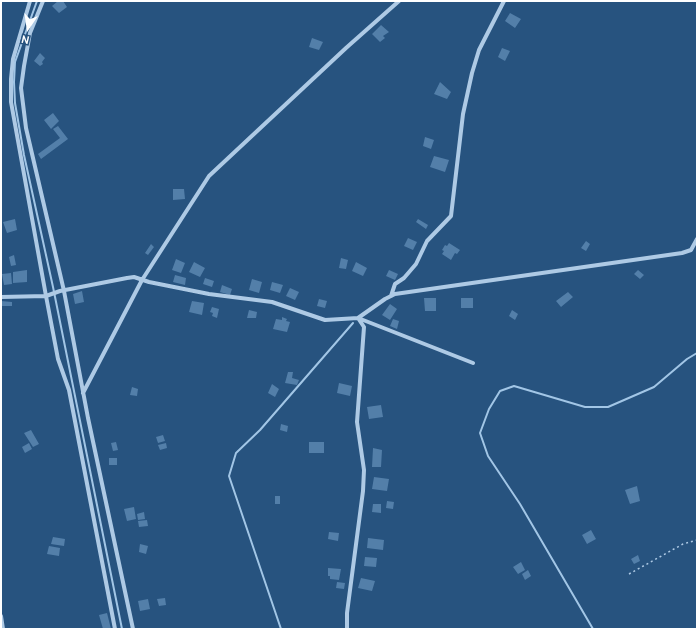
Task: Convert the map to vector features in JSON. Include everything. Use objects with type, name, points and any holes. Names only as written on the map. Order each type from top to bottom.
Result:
[{"type":"street","points":[[30,1],[13,59],[10,79],[11,102],[58,359],[69,390],[115,629]]},
{"type":"street","points":[[43,1],[30,33],[21,88],[26,128],[133,629]]},
{"type":"street","points":[[83,393],[142,280],[209,176],[399,1]]},
{"type":"street","points":[[391,296],[395,284],[404,278],[416,264],[427,241],[451,216],[463,114],[472,73],[480,50],[504,1]]},
{"type":"street","points":[[358,318],[385,298],[395,294],[682,253],[691,250],[697,240]]},
{"type":"street","points":[[1,297],[46,296],[62,291],[134,277],[210,294],[272,302],[325,320],[358,318],[473,363]]},
{"type":"street","points":[[347,629],[347,613],[363,491],[364,470],[357,422],[364,327],[358,318]]},
{"type":"street","points":[[1,616],[3,629]]},
{"type":"path","points":[[630,574],[682,544],[697,540]]},
{"type":"building","points":[[58,1],[63,1],[67,7],[59,13],[52,6]]},
{"type":"building","points":[[510,13],[521,19],[515,28],[505,21]]},
{"type":"building","points":[[381,25],[389,32],[383,36],[385,38],[380,42],[372,34]]},
{"type":"building","points":[[312,38],[323,42],[319,50],[309,47]]},
{"type":"building","points":[[502,48],[510,51],[505,61],[498,57]]},
{"type":"building","points":[[40,53],[45,58],[42,62],[43,64],[40,66],[34,61]]},
{"type":"building","points":[[440,82],[451,92],[447,99],[434,94]]},
{"type":"building","points":[[53,113],[59,121],[51,129],[44,120]]},
{"type":"building","points":[[58,126],[68,139],[41,159],[38,154],[60,138],[53,129]]},
{"type":"building","points":[[425,137],[434,140],[431,149],[423,146]]},
{"type":"building","points":[[434,156],[449,160],[445,172],[430,167]]},
{"type":"building","points":[[173,189],[184,189],[185,199],[173,200]]},
{"type":"building","points":[[15,219],[17,230],[7,233],[3,222]]},
{"type":"building","points":[[418,219],[428,225],[426,229],[416,222]]},
{"type":"building","points":[[408,238],[417,242],[413,250],[404,246]]},
{"type":"building","points":[[586,241],[590,244],[586,251],[581,248]]},
{"type":"building","points":[[449,243],[460,250],[457,254],[455,253],[451,260],[442,254],[444,251],[442,250],[445,245],[447,246]]},
{"type":"building","points":[[151,244],[154,247],[148,255],[145,253]]},
{"type":"building","points":[[14,255],[16,265],[11,266],[9,257]]},
{"type":"building","points":[[341,258],[348,260],[346,269],[339,268]]},
{"type":"building","points":[[176,259],[185,263],[181,273],[172,270]]},
{"type":"building","points":[[194,262],[205,268],[200,277],[189,272]]},
{"type":"building","points":[[356,262],[367,268],[363,276],[352,271]]},
{"type":"building","points":[[27,270],[27,282],[13,283],[13,272]]},
{"type":"building","points":[[389,270],[398,274],[395,280],[386,276]]},
{"type":"building","points":[[638,270],[644,275],[640,279],[634,274]]},
{"type":"building","points":[[11,273],[12,284],[4,285],[2,274]]},
{"type":"building","points":[[175,275],[186,278],[185,285],[173,282]]},
{"type":"building","points":[[205,278],[214,281],[212,287],[203,284]]},
{"type":"building","points":[[252,279],[262,282],[259,293],[249,290]]},
{"type":"building","points":[[272,282],[283,285],[280,293],[270,290]]},
{"type":"building","points":[[222,285],[232,289],[230,295],[220,292]]},
{"type":"building","points":[[290,288],[299,292],[295,300],[286,296]]},
{"type":"building","points":[[82,291],[84,302],[75,304],[73,294]]},
{"type":"building","points":[[568,292],[573,297],[561,307],[556,301]]},
{"type":"building","points":[[424,298],[436,298],[436,311],[425,311]]},
{"type":"building","points":[[461,298],[473,298],[473,308],[461,308]]},
{"type":"building","points":[[319,299],[327,301],[325,308],[317,306]]},
{"type":"building","points":[[1,301],[12,302],[12,306],[1,306]]},
{"type":"building","points":[[192,301],[204,303],[202,315],[189,312]]},
{"type":"building","points":[[390,304],[397,309],[390,320],[382,315]]},
{"type":"building","points":[[212,307],[219,309],[217,318],[212,316],[213,313],[210,312]]},
{"type":"building","points":[[249,310],[257,312],[256,318],[247,318]]},
{"type":"building","points":[[512,310],[518,314],[515,320],[509,316]]},
{"type":"building","points":[[282,317],[287,319],[286,321],[290,322],[287,332],[273,329],[276,319],[282,320]]},
{"type":"building","points":[[393,319],[399,321],[397,329],[390,326]]},
{"type":"building","points":[[288,372],[293,372],[292,378],[299,380],[297,385],[285,383]]},
{"type":"building","points":[[339,383],[352,386],[350,396],[337,393]]},
{"type":"building","points":[[272,384],[279,389],[275,397],[268,393]]},
{"type":"building","points":[[132,387],[138,389],[137,396],[130,395]]},
{"type":"building","points":[[381,405],[383,417],[369,419],[367,407]]},
{"type":"building","points":[[281,424],[288,426],[287,432],[280,430]]},
{"type":"building","points":[[31,430],[39,444],[33,447],[24,433]]},
{"type":"building","points":[[163,435],[165,441],[158,443],[156,437]]},
{"type":"building","points":[[116,442],[118,450],[113,451],[111,443]]},
{"type":"building","points":[[309,442],[324,442],[324,453],[309,453]]},
{"type":"building","points":[[29,443],[32,449],[25,453],[22,447]]},
{"type":"building","points":[[166,443],[167,448],[160,450],[158,445]]},
{"type":"building","points":[[373,448],[382,450],[381,467],[372,467]]},
{"type":"building","points":[[109,458],[117,458],[117,465],[109,465]]},
{"type":"building","points":[[374,477],[389,479],[387,491],[372,489]]},
{"type":"building","points":[[637,486],[640,501],[630,504],[625,490]]},
{"type":"building","points":[[275,496],[280,496],[280,504],[275,504]]},
{"type":"building","points":[[387,501],[394,502],[393,509],[386,508]]},
{"type":"building","points":[[373,504],[381,504],[381,513],[372,512]]},
{"type":"building","points":[[134,507],[136,519],[127,521],[124,509]]},
{"type":"building","points":[[144,512],[145,519],[138,520],[137,514]]},
{"type":"building","points":[[147,520],[148,526],[139,527],[138,521]]},
{"type":"building","points":[[591,530],[596,539],[587,544],[582,535]]},
{"type":"building","points":[[329,532],[339,533],[338,541],[328,539]]},
{"type":"building","points":[[53,537],[65,539],[64,546],[51,544]]},
{"type":"building","points":[[368,538],[384,540],[383,550],[367,548]]},
{"type":"building","points":[[140,544],[148,546],[146,554],[139,552]]},
{"type":"building","points":[[49,546],[60,548],[59,556],[47,554]]},
{"type":"building","points":[[638,555],[640,561],[634,564],[631,559]]},
{"type":"building","points":[[365,557],[377,558],[376,567],[364,566]]},
{"type":"building","points":[[521,562],[525,570],[518,574],[513,567]]},
{"type":"building","points":[[328,568],[341,569],[339,580],[330,579],[330,576],[328,576]]},
{"type":"building","points":[[528,570],[531,576],[525,580],[522,574]]},
{"type":"building","points":[[361,578],[375,581],[372,591],[358,588]]},
{"type":"building","points":[[337,582],[345,583],[344,589],[336,588]]},
{"type":"building","points":[[165,598],[166,605],[159,606],[157,599]]},
{"type":"building","points":[[148,599],[150,609],[140,611],[138,601]]},
{"type":"building","points":[[107,613],[111,629],[103,629],[99,615]]},
{"type":"waterway","points":[[37,1],[15,62],[15,103],[24,155],[53,287],[122,629]]},
{"type":"waterway","points":[[281,629],[229,476],[236,453],[260,430],[353,323]]},
{"type":"waterway","points":[[593,629],[520,504],[488,456],[480,433],[489,409],[500,391],[514,386],[585,407],[608,407],[654,387],[687,359],[697,353]]}]
